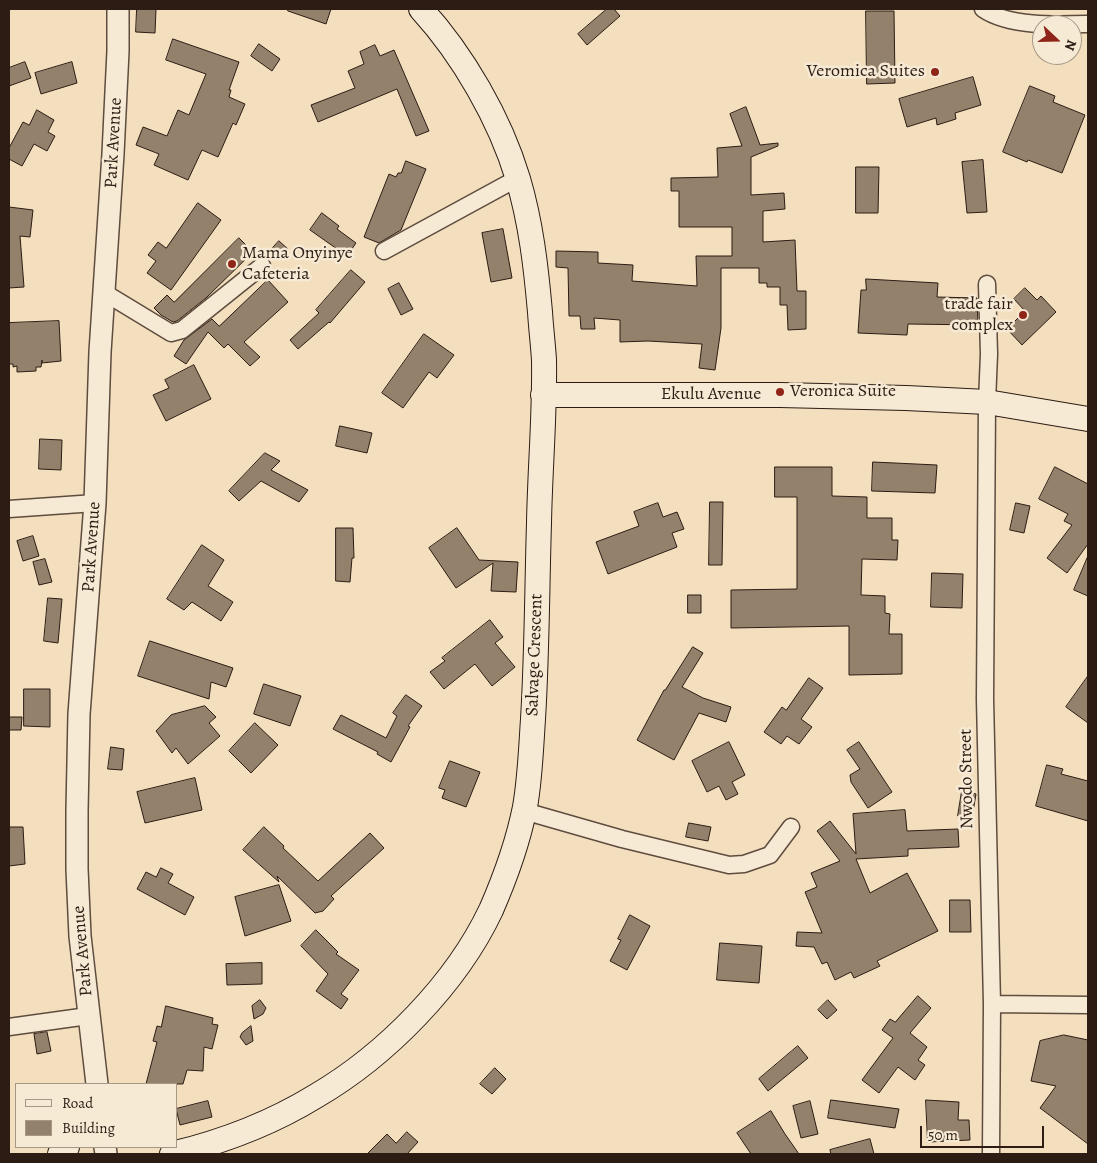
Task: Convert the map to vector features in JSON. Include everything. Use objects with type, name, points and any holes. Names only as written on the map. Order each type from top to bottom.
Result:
[{"type":"main road","name":"Salvage Crescent","points":[[172,1154],[202,1147],[239,1134],[293,1109],[318,1095],[369,1059],[408,1024],[441,988],[461,962],[490,911],[510,861],[524,811],[528,786],[537,656],[544,358],[532,236],[518,178],[503,137],[479,90],[437,27],[421,9]]},
{"type":"main road","name":"Ekulu Avenue","points":[[543,395],[780,395],[987,402],[1088,419]]},
{"type":"street","name":"Park Avenue","points":[[97,1083],[80,936],[76,869],[77,801],[79,714],[95,503],[100,352],[118,68],[118,9]]},
{"type":"street","points":[[983,9],[994,16],[1007,20],[1062,25],[1088,24]]},
{"type":"street","points":[[384,251],[518,178]]},
{"type":"street","points":[[105,293],[171,333],[182,330],[262,266]]},
{"type":"street","name":"Nwodo Street","points":[[987,284],[989,354],[985,699],[992,1004],[991,1154]]},
{"type":"street","points":[[9,509],[95,503]]},
{"type":"street","points":[[524,811],[622,839],[729,865],[744,864],[770,855],[791,827]]},
{"type":"street","points":[[992,1004],[1088,1005]]},
{"type":"street","points":[[9,1027],[88,1016]]},
{"type":"building","points":[[137,9],[156,9],[155,33],[136,32]]},
{"type":"building","points":[[288,9],[331,9],[326,24],[288,11]]},
{"type":"building","points":[[607,9],[614,9],[620,16],[587,45],[578,34]]},
{"type":"building","points":[[866,11],[894,11],[895,83],[867,84]]},
{"type":"building","points":[[173,39],[239,62],[229,90],[231,90],[229,97],[245,104],[236,125],[233,123],[218,157],[202,150],[188,180],[154,165],[159,154],[136,145],[143,127],[167,136],[178,110],[189,115],[206,74],[166,60]]},
{"type":"building","points":[[259,44],[280,59],[272,71],[251,56]]},
{"type":"building","points":[[375,45],[380,56],[394,50],[429,131],[416,136],[397,89],[318,122],[311,105],[355,88],[348,71],[364,64],[360,52]]},
{"type":"building","points":[[25,62],[31,78],[9,86],[9,68]]},
{"type":"building","points":[[72,62],[77,83],[41,94],[35,73]]},
{"type":"building","points":[[973,77],[981,105],[955,113],[956,119],[937,125],[936,118],[907,127],[899,99]]},
{"type":"building","points":[[1030,86],[1055,96],[1053,102],[1085,115],[1062,173],[1003,152]]},
{"type":"building","points":[[746,107],[760,145],[778,143],[778,146],[751,157],[751,195],[784,193],[785,209],[763,211],[763,242],[795,240],[797,291],[806,291],[806,329],[788,330],[787,305],[780,305],[780,287],[767,287],[767,283],[759,283],[759,268],[721,268],[721,328],[715,370],[699,368],[702,344],[648,341],[620,342],[620,320],[594,318],[595,329],[581,329],[580,316],[569,316],[568,268],[556,267],[556,251],[598,252],[598,263],[633,265],[632,281],[697,286],[696,256],[732,256],[732,227],[679,227],[679,191],[671,191],[671,178],[718,177],[717,148],[742,146],[730,114]]},
{"type":"building","points":[[37,110],[54,120],[48,132],[55,136],[47,151],[34,144],[22,166],[9,159],[9,148],[23,122],[29,125]]},
{"type":"building","points":[[983,160],[987,212],[967,213],[962,162]]},
{"type":"building","points":[[406,161],[426,169],[401,230],[379,243],[364,237],[389,174],[396,177],[398,173],[401,173]]},
{"type":"building","points":[[856,167],[879,167],[878,213],[856,213]]},
{"type":"building","points":[[198,203],[221,220],[171,290],[147,273],[156,261],[148,255],[158,242],[166,248]]},
{"type":"building","points":[[9,207],[33,210],[30,237],[20,236],[24,287],[9,288]]},
{"type":"building","points":[[322,213],[339,226],[337,229],[356,243],[347,256],[310,230]]},
{"type":"building","points":[[503,229],[512,278],[491,282],[482,233]]},
{"type":"building","points":[[239,238],[253,252],[206,298],[177,321],[173,322],[154,308],[167,295],[174,302]]},
{"type":"building","points":[[279,241],[288,249],[279,259],[270,251]]},
{"type":"building","points":[[351,270],[365,282],[330,323],[298,349],[290,340],[319,313],[316,310]]},
{"type":"building","points":[[866,279],[938,283],[937,297],[977,298],[978,325],[908,324],[907,335],[858,333],[861,290],[866,290]]},
{"type":"building","points":[[268,280],[288,302],[244,342],[260,357],[250,366],[228,344],[224,348],[208,332],[186,364],[174,356],[184,340],[212,319],[219,326]]},
{"type":"building","points":[[399,283],[413,309],[401,315],[388,289]]},
{"type":"building","points":[[1025,288],[1037,300],[1041,296],[1056,312],[1022,345],[1007,329],[1025,311],[1014,299]]},
{"type":"building","points":[[59,321],[61,361],[42,363],[42,360],[41,367],[36,367],[36,371],[17,372],[17,366],[13,367],[13,364],[9,364],[9,323]]},
{"type":"building","points":[[424,334],[454,355],[437,378],[429,372],[403,408],[382,393]]},
{"type":"building","points":[[194,365],[211,399],[166,421],[153,395],[169,388],[165,380]]},
{"type":"building","points":[[340,426],[372,433],[367,453],[336,446]]},
{"type":"building","points":[[40,439],[62,440],[61,470],[39,469]]},
{"type":"building","points":[[265,453],[280,461],[271,470],[308,490],[299,502],[261,481],[239,501],[229,491]]},
{"type":"building","points":[[873,462],[937,465],[935,493],[872,491]]},
{"type":"building","points":[[775,467],[832,467],[832,496],[867,497],[867,518],[892,518],[892,540],[898,540],[897,560],[862,559],[861,595],[885,596],[885,613],[890,614],[889,634],[902,634],[902,674],[849,675],[849,626],[731,628],[731,590],[797,589],[797,497],[775,497]]},
{"type":"building","points":[[1055,467],[1088,484],[1088,544],[1067,573],[1047,558],[1072,525],[1064,521],[1068,514],[1039,499]]},
{"type":"building","points":[[710,502],[723,502],[722,565],[709,565]]},
{"type":"building","points":[[658,503],[663,517],[677,512],[684,529],[672,533],[677,547],[608,574],[596,542],[639,526],[634,512]]},
{"type":"building","points":[[1016,503],[1030,506],[1024,533],[1010,530]]},
{"type":"building","points":[[336,528],[353,528],[354,558],[352,558],[350,582],[336,581]]},
{"type":"building","points":[[457,528],[479,560],[518,562],[516,592],[491,591],[493,563],[456,588],[429,548]]},
{"type":"building","points":[[33,536],[39,556],[23,561],[17,541]]},
{"type":"building","points":[[202,545],[224,560],[208,586],[233,602],[221,621],[192,602],[184,610],[167,599]]},
{"type":"building","points":[[1088,556],[1088,596],[1074,590]]},
{"type":"building","points":[[45,559],[52,582],[39,585],[33,562]]},
{"type":"building","points":[[932,573],[963,574],[962,608],[931,607]]},
{"type":"building","points":[[688,595],[701,595],[701,613],[688,613]]},
{"type":"building","points":[[48,598],[62,599],[58,643],[44,641]]},
{"type":"building","points":[[490,620],[503,637],[495,643],[515,667],[492,686],[475,664],[444,689],[430,672],[445,661],[442,658]]},
{"type":"building","points":[[150,641],[233,668],[226,687],[211,682],[209,699],[138,676]]},
{"type":"building","points":[[693,647],[703,653],[682,687],[703,698],[731,707],[726,722],[699,713],[674,760],[637,740],[664,690]]},
{"type":"building","points":[[1088,676],[1088,723],[1066,707]]},
{"type":"building","points":[[809,678],[823,688],[801,719],[812,727],[799,744],[787,736],[781,744],[764,732],[782,707],[786,710]]},
{"type":"building","points":[[264,684],[301,696],[290,726],[254,714]]},
{"type":"building","points":[[24,689],[50,689],[50,727],[24,726]]},
{"type":"building","points":[[406,695],[422,706],[408,726],[410,727],[391,762],[377,754],[378,752],[333,729],[341,715],[386,738],[397,716],[393,713]]},
{"type":"building","points":[[205,706],[216,717],[209,723],[220,736],[188,764],[176,748],[172,753],[156,731],[171,715]]},
{"type":"building","points":[[9,717],[22,717],[21,730],[9,730]]},
{"type":"building","points":[[255,723],[278,745],[251,773],[229,751]]},
{"type":"building","points":[[729,742],[745,775],[732,782],[738,794],[726,800],[719,786],[707,792],[692,761]]},
{"type":"building","points":[[859,742],[892,792],[868,808],[851,782],[850,775],[860,769],[847,750]]},
{"type":"building","points":[[111,747],[124,749],[122,770],[108,769]]},
{"type":"building","points":[[450,761],[480,772],[466,807],[442,798],[445,790],[439,788]]},
{"type":"building","points":[[1047,765],[1063,769],[1061,774],[1088,781],[1088,821],[1036,806]]},
{"type":"building","points":[[195,778],[202,810],[145,823],[137,792]]},
{"type":"building","points":[[962,791],[976,794],[972,818],[958,816]]},
{"type":"building","points":[[905,810],[907,831],[958,829],[959,847],[908,849],[908,856],[856,859],[870,893],[907,873],[938,931],[877,961],[880,966],[854,978],[851,972],[835,980],[827,962],[822,964],[814,947],[796,946],[797,932],[822,933],[805,892],[817,887],[811,873],[840,861],[817,831],[830,821],[856,854],[853,814]]},
{"type":"building","points":[[689,823],[711,827],[708,841],[686,837]]},
{"type":"building","points":[[9,827],[23,827],[25,864],[9,866]]},
{"type":"building","points":[[264,827],[318,881],[370,833],[384,848],[331,896],[334,899],[323,911],[315,913],[277,876],[279,882],[243,850]]},
{"type":"building","points":[[161,868],[173,874],[168,883],[194,897],[185,915],[137,889],[146,872],[156,877]]},
{"type":"building","points":[[279,885],[291,921],[245,936],[235,897]]},
{"type":"building","points":[[950,900],[970,900],[971,932],[950,932]]},
{"type":"building","points":[[630,915],[650,926],[627,970],[610,961],[621,940],[618,939]]},
{"type":"building","points":[[316,930],[338,952],[336,954],[359,970],[341,994],[348,999],[341,1009],[316,991],[328,974],[301,946]]},
{"type":"building","points":[[720,943],[762,946],[759,983],[717,980]]},
{"type":"building","points":[[262,963],[262,984],[227,985],[226,964]]},
{"type":"building","points":[[918,996],[931,1008],[910,1033],[927,1047],[918,1060],[925,1065],[915,1080],[898,1067],[879,1093],[862,1080],[893,1038],[882,1030],[890,1019],[895,1022]]},
{"type":"building","points":[[260,1000],[266,1008],[263,1014],[254,1019],[252,1006]]},
{"type":"building","points":[[828,1000],[837,1010],[827,1019],[818,1010]]},
{"type":"building","points":[[166,1006],[213,1018],[212,1024],[218,1025],[212,1049],[204,1047],[203,1071],[187,1070],[183,1084],[146,1083],[157,1042],[153,1041],[157,1026],[161,1027]]},
{"type":"building","points":[[251,1026],[253,1041],[246,1045],[240,1037]]},
{"type":"building","points":[[47,1032],[51,1051],[37,1054],[34,1034]]},
{"type":"building","points":[[1064,1035],[1088,1040],[1088,1144],[1040,1108],[1056,1086],[1031,1081],[1040,1041]]},
{"type":"building","points":[[798,1046],[808,1058],[768,1091],[759,1079]]},
{"type":"building","points":[[495,1068],[506,1079],[492,1094],[480,1084]]},
{"type":"building","points":[[831,1100],[899,1109],[895,1128],[828,1118]]},
{"type":"building","points":[[926,1100],[959,1102],[958,1120],[969,1120],[970,1140],[928,1142]]},
{"type":"building","points":[[208,1101],[212,1117],[180,1125],[178,1108]]},
{"type":"building","points":[[810,1101],[818,1134],[801,1138],[793,1106]]},
{"type":"building","points":[[771,1111],[799,1154],[751,1154],[737,1133]]},
{"type":"building","points":[[407,1132],[418,1142],[407,1154],[367,1154],[387,1134],[396,1143]]},
{"type":"building","points":[[870,1139],[874,1154],[831,1154],[830,1150]]},
{"type":"place","name":"Veromica Suites","points":[[935,72]]},
{"type":"place","name":"Mama Onyinye Cafeteria","points":[[232,264]]},
{"type":"place","name":"trade fair complex","points":[[1023,315]]},
{"type":"place","name":"Veronica Suite","points":[[780,392]]}]
